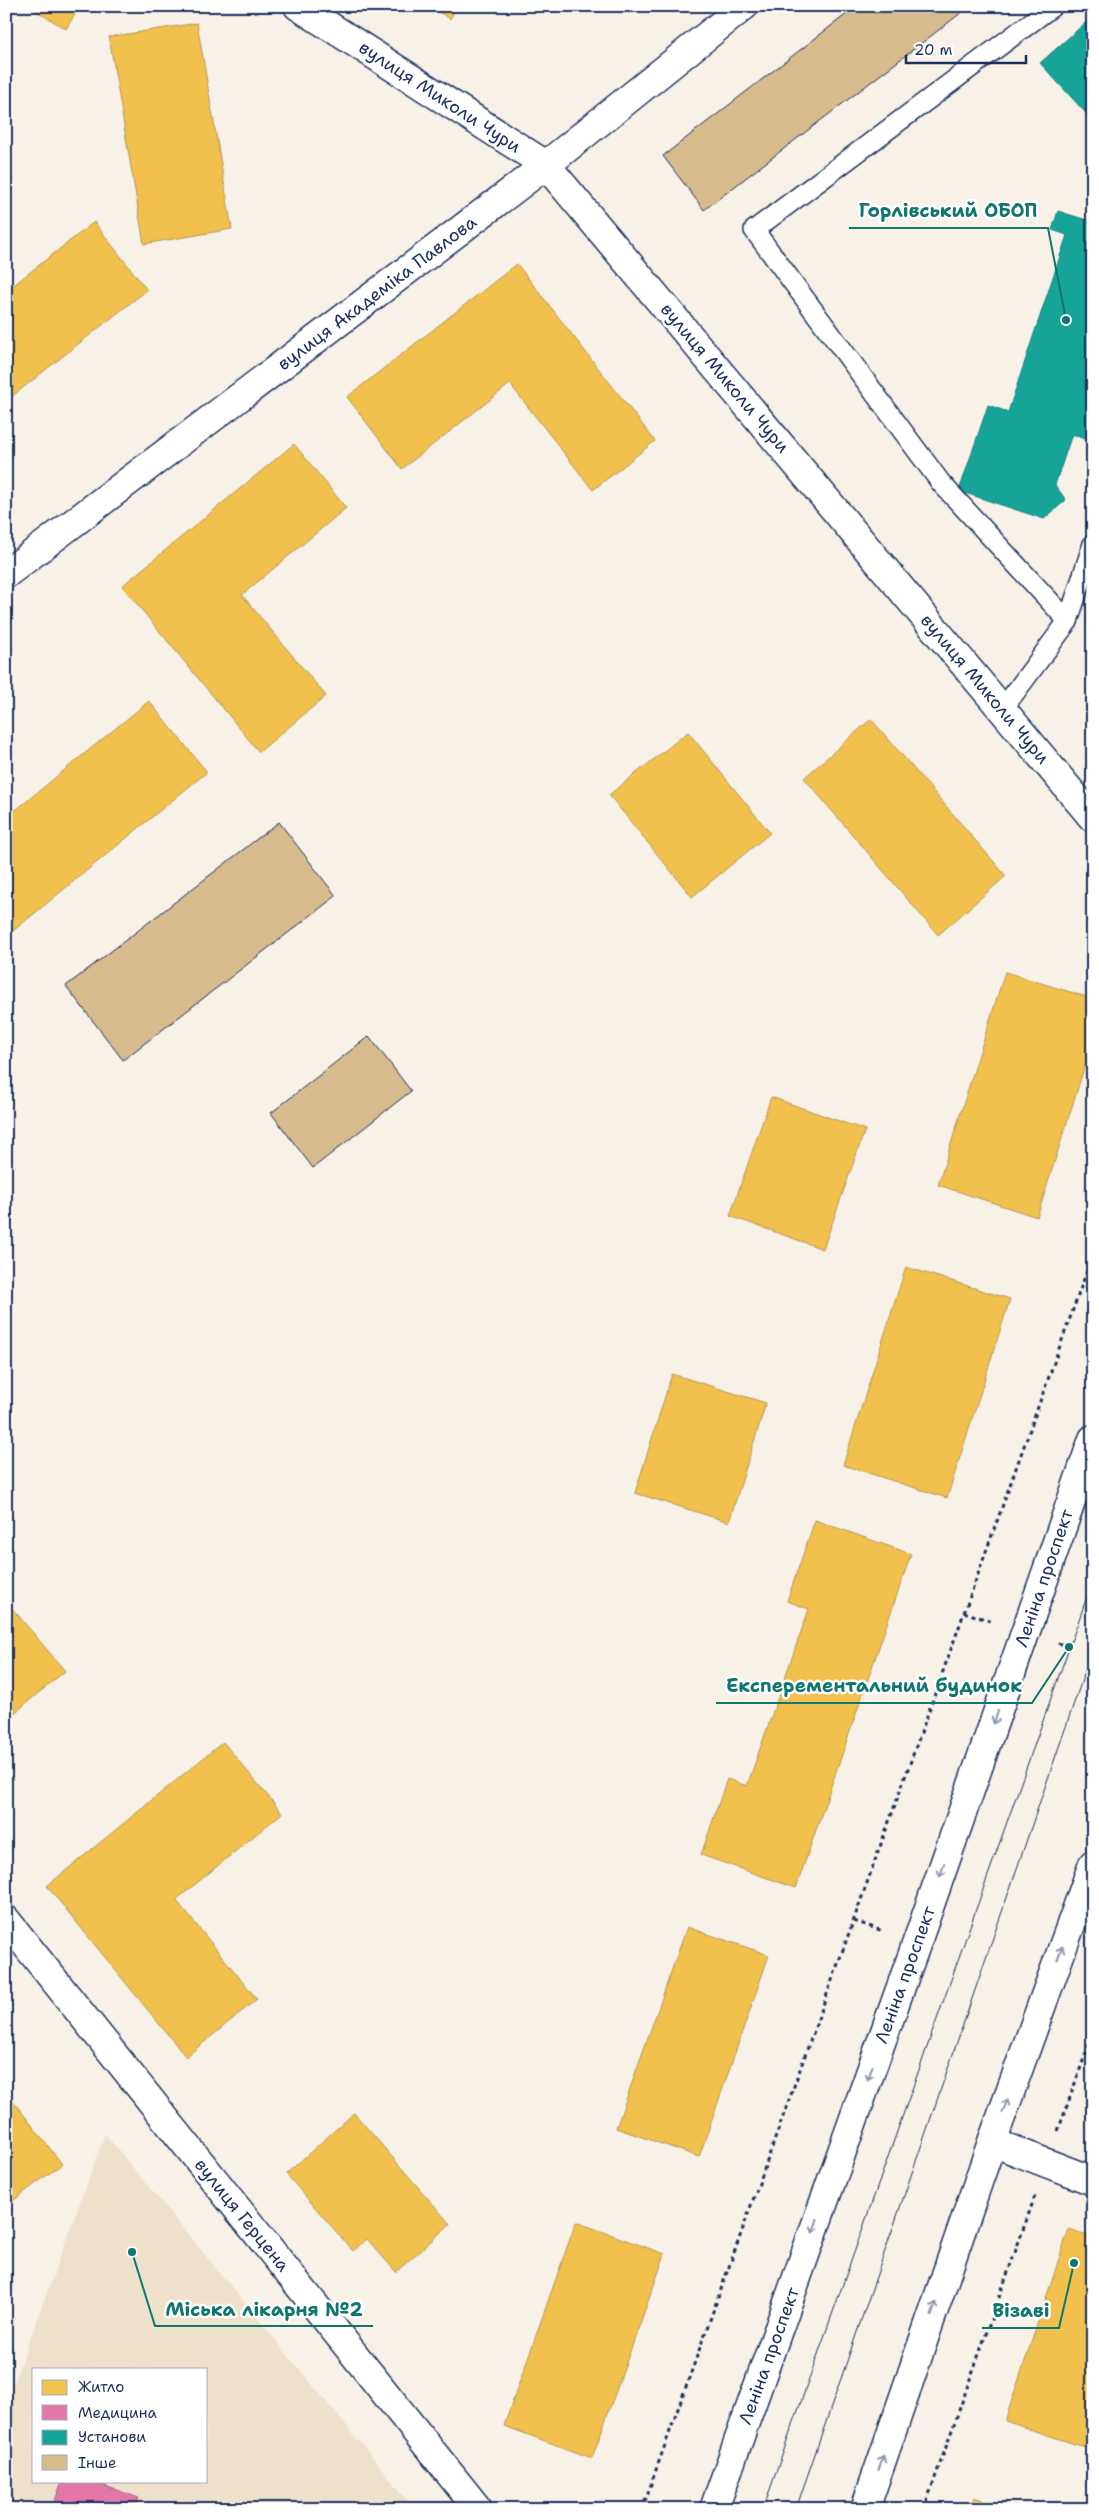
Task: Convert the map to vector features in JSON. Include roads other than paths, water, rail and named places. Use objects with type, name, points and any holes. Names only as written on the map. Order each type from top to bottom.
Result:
[{"type":"street","name":"вулиця Миколи Чури","points":[[298,6],[546,165],[1093,818]]},
{"type":"street","name":"вулиця Академіка Павлова","points":[[6,574],[546,165],[744,6]]},
{"type":"street","name":"Леніна проспект","points":[[714,2509],[1093,1440]]},
{"type":"street","points":[[865,2509],[992,2142],[1093,1864]]},
{"type":"street","name":"вулиця Герцена","points":[[6,1920],[478,2509]]},
{"type":"street","points":[[992,2142],[1046,2164],[1093,2180]]},
{"type":"lane","points":[[1053,6],[754,230],[941,484],[1068,621]]},
{"type":"lane","points":[[1002,710],[1068,621],[1093,544]]},
{"type":"tram line","points":[[763,2509],[1093,1580]]},
{"type":"tram line","points":[[796,2509],[1093,1648]]},
{"type":"place","name":"Горлівський ОБОП","points":[[1066,320]]},
{"type":"place","name":"Експерементальний будинок","points":[[1069,1647]]},
{"type":"place","name":"Міська лікарня №2","points":[[132,2252]]},
{"type":"place","name":"Візаві","points":[[1074,2263]]}]
